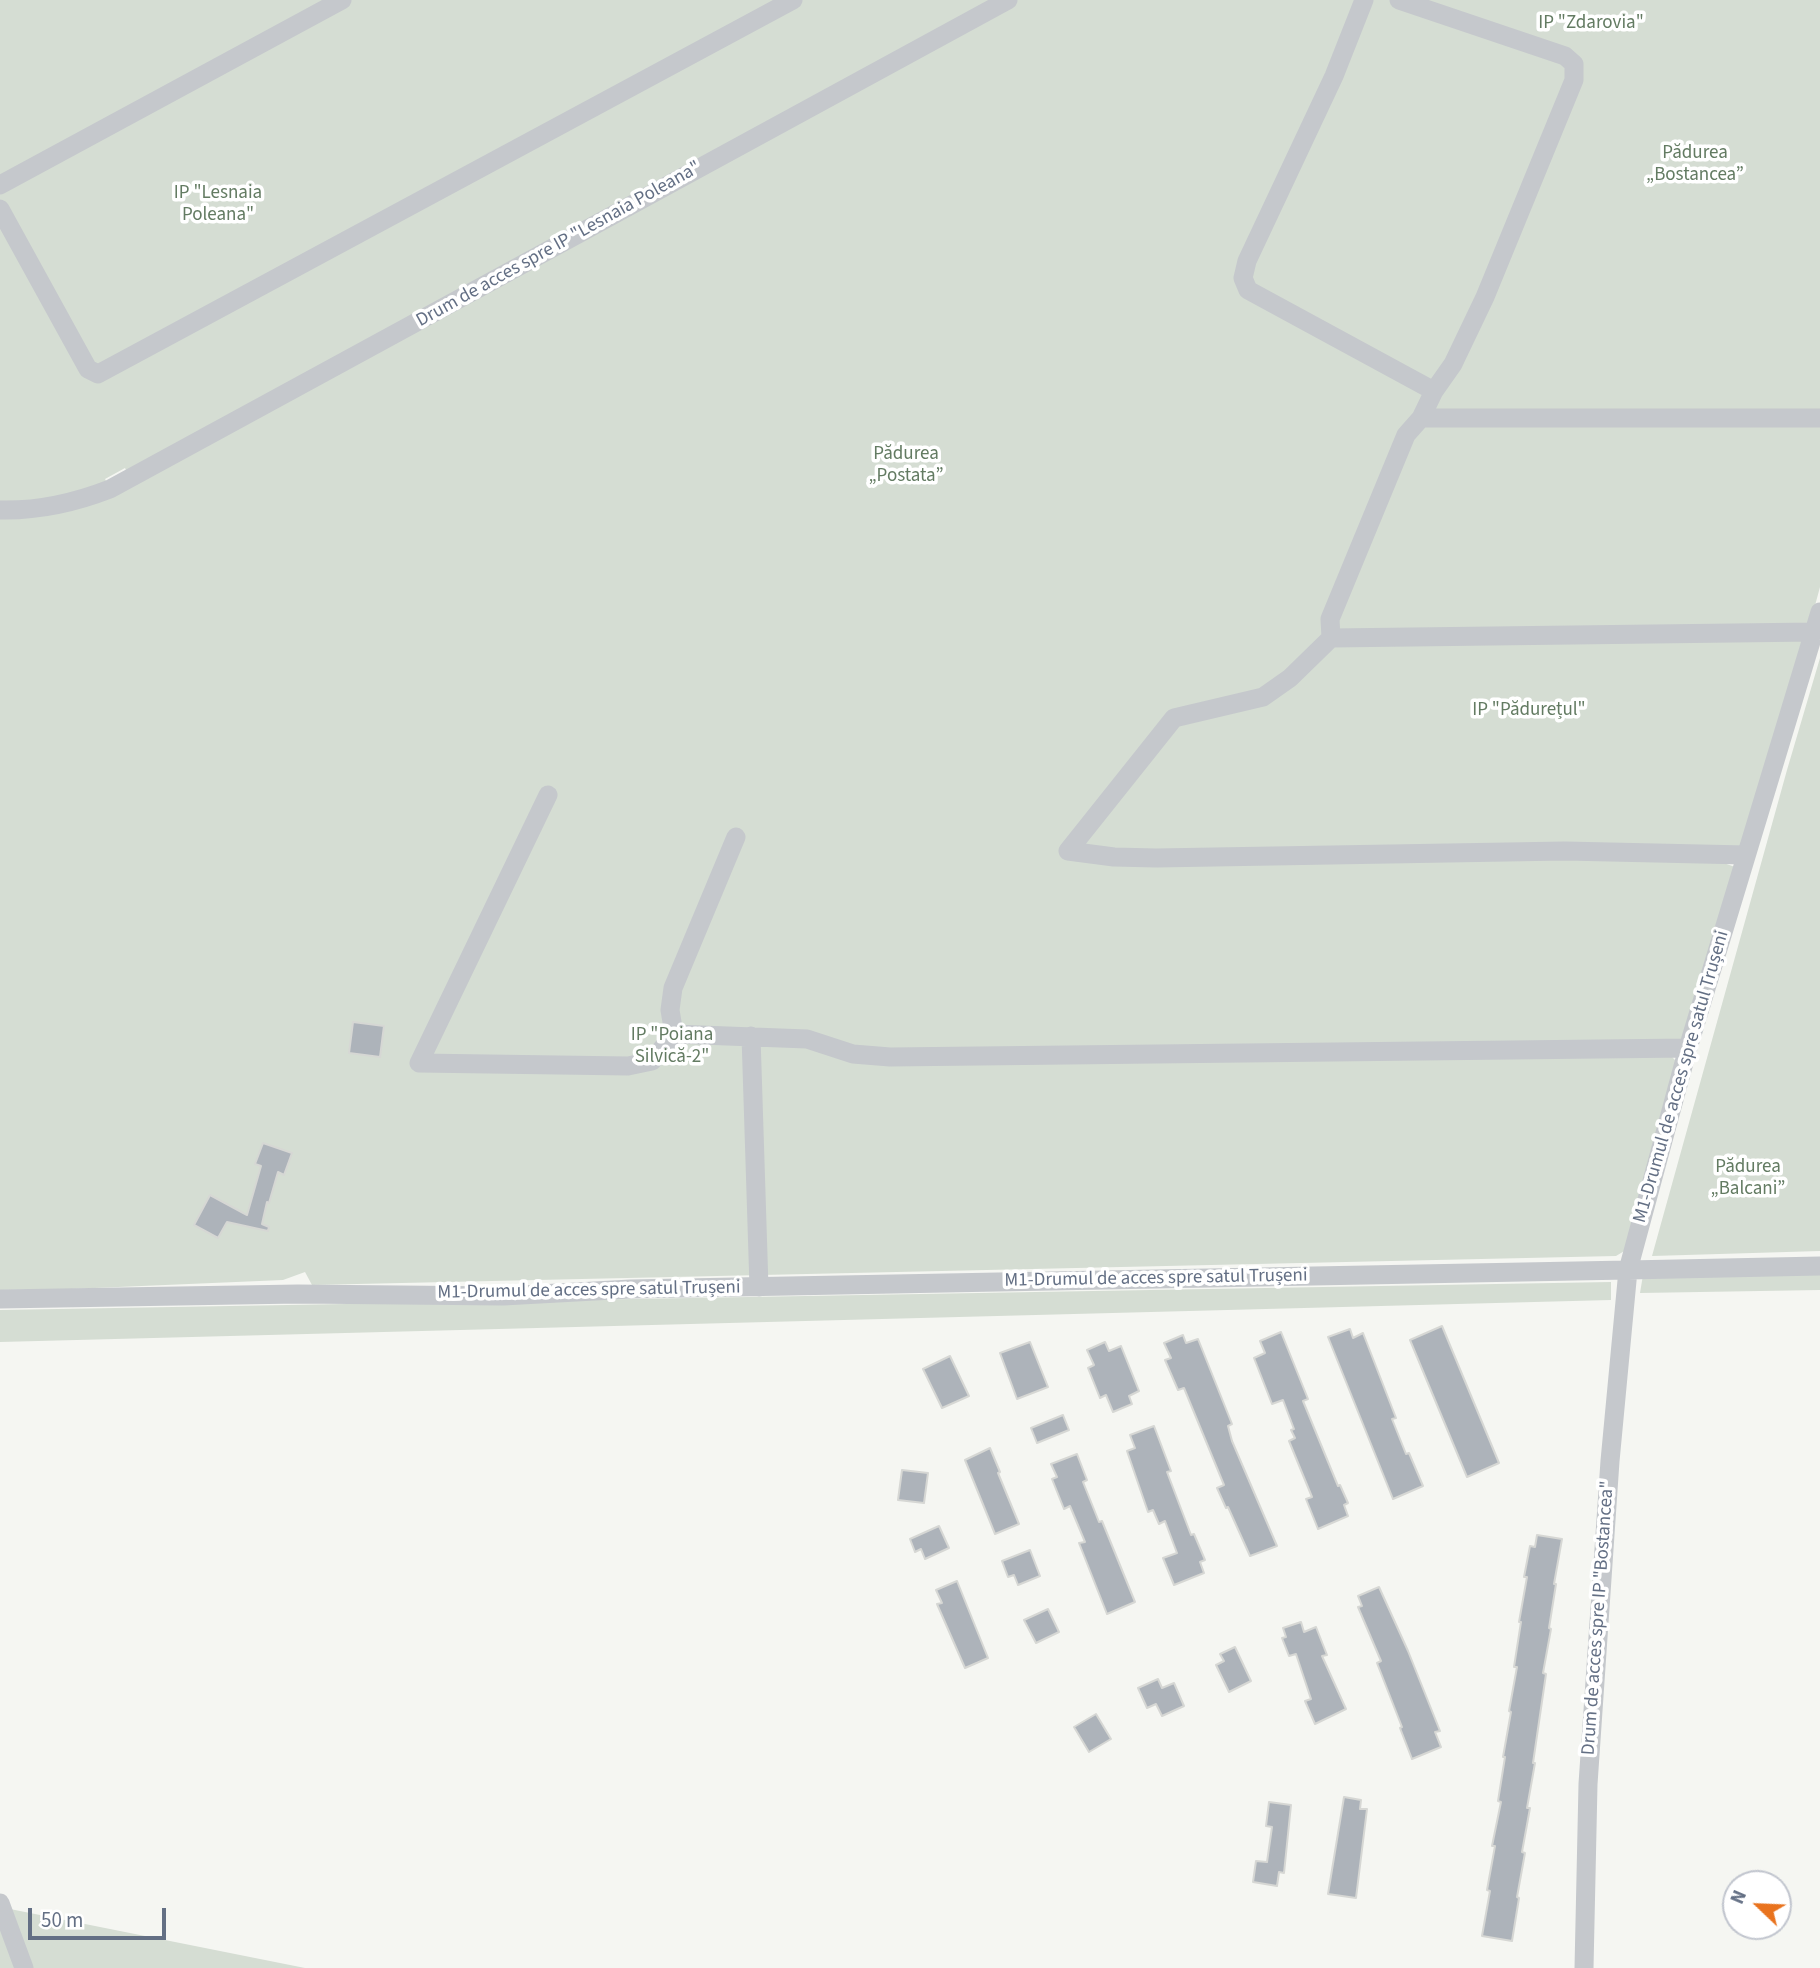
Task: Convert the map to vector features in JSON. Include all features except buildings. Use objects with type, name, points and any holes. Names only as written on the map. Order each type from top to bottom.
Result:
[{"type":"street","points":[[0,185],[342,0]]},
{"type":"street","points":[[0,209],[88,369],[98,374],[793,0]]},
{"type":"street","name":"Drum de acces spre IP \"Lesnaia Poleana\"","points":[[0,510],[52,507],[82,500],[110,489],[1008,0]]},
{"type":"street","points":[[1364,0],[1334,76],[1247,261],[1243,278],[1248,290],[1434,391]]},
{"type":"street","points":[[1331,638],[1330,618],[1406,435],[1421,418],[1434,391],[1453,364],[1485,297],[1574,80],[1574,64],[1565,56],[1399,0]]},
{"type":"street","points":[[1421,418],[1820,418]]},
{"type":"street","points":[[1746,855],[1565,851],[1156,858],[1114,857],[1068,850],[1174,718],[1264,697],[1290,677],[1331,638],[1817,622]]},
{"type":"street","name":"M1-Drumul de acces spre satul Trușeni","points":[[0,1299],[298,1294],[503,1296],[631,1289],[1628,1270],[1688,1048],[1817,622]]},
{"type":"street","points":[[548,795],[419,1063],[628,1066],[652,1060],[674,1034],[670,1010],[673,988],[736,837]]},
{"type":"street","points":[[674,1034],[807,1039],[853,1054],[890,1057],[1688,1048]]},
{"type":"street","points":[[751,1037],[759,1287]]},
{"type":"street","points":[[1628,1270],[1820,1266]]},
{"type":"street","name":"Drum de acces spre IP \"Bostancea\"","points":[[1584,1968],[1588,1784],[1611,1461],[1628,1270]]},
{"type":"street","points":[[0,1903],[24,1968]]},
{"type":"green space","points":[[0,0],[1820,0],[1820,587],[1807,639],[1741,846],[1721,862],[1735,867],[1684,1039],[1670,1055],[1678,1063],[1626,1250],[1616,1256],[312,1285],[305,1272],[283,1280],[0,1290]],"holes":[[[125,468],[133,484],[114,495],[105,479]]]},
{"type":"green space","name":"Pădurea „Balcani”","points":[[1820,658],[1820,1251],[1652,1256],[1787,770]]},
{"type":"green space","points":[[1820,1272],[1820,1290],[1640,1293],[1643,1275]]},
{"type":"green space","points":[[1611,1282],[1611,1300],[0,1342],[0,1310]]},
{"type":"green space","points":[[0,1907],[305,1968],[0,1968]]},
{"type":"park label","name":"IP \"Zdarovia\"","points":[[1591,24]]},
{"type":"park label","name":"Pădurea „Bostancea”","points":[[1695,165]]},
{"type":"park label","name":"IP \"Lesnaia Poleana\"","points":[[218,205]]},
{"type":"park label","name":"Pădurea „Postata”","points":[[906,466]]},
{"type":"park label","name":"IP \"Pădurețul\"","points":[[1529,711]]},
{"type":"park label","name":"IP \"Poiana Silvică-2\"","points":[[672,1047]]}]
